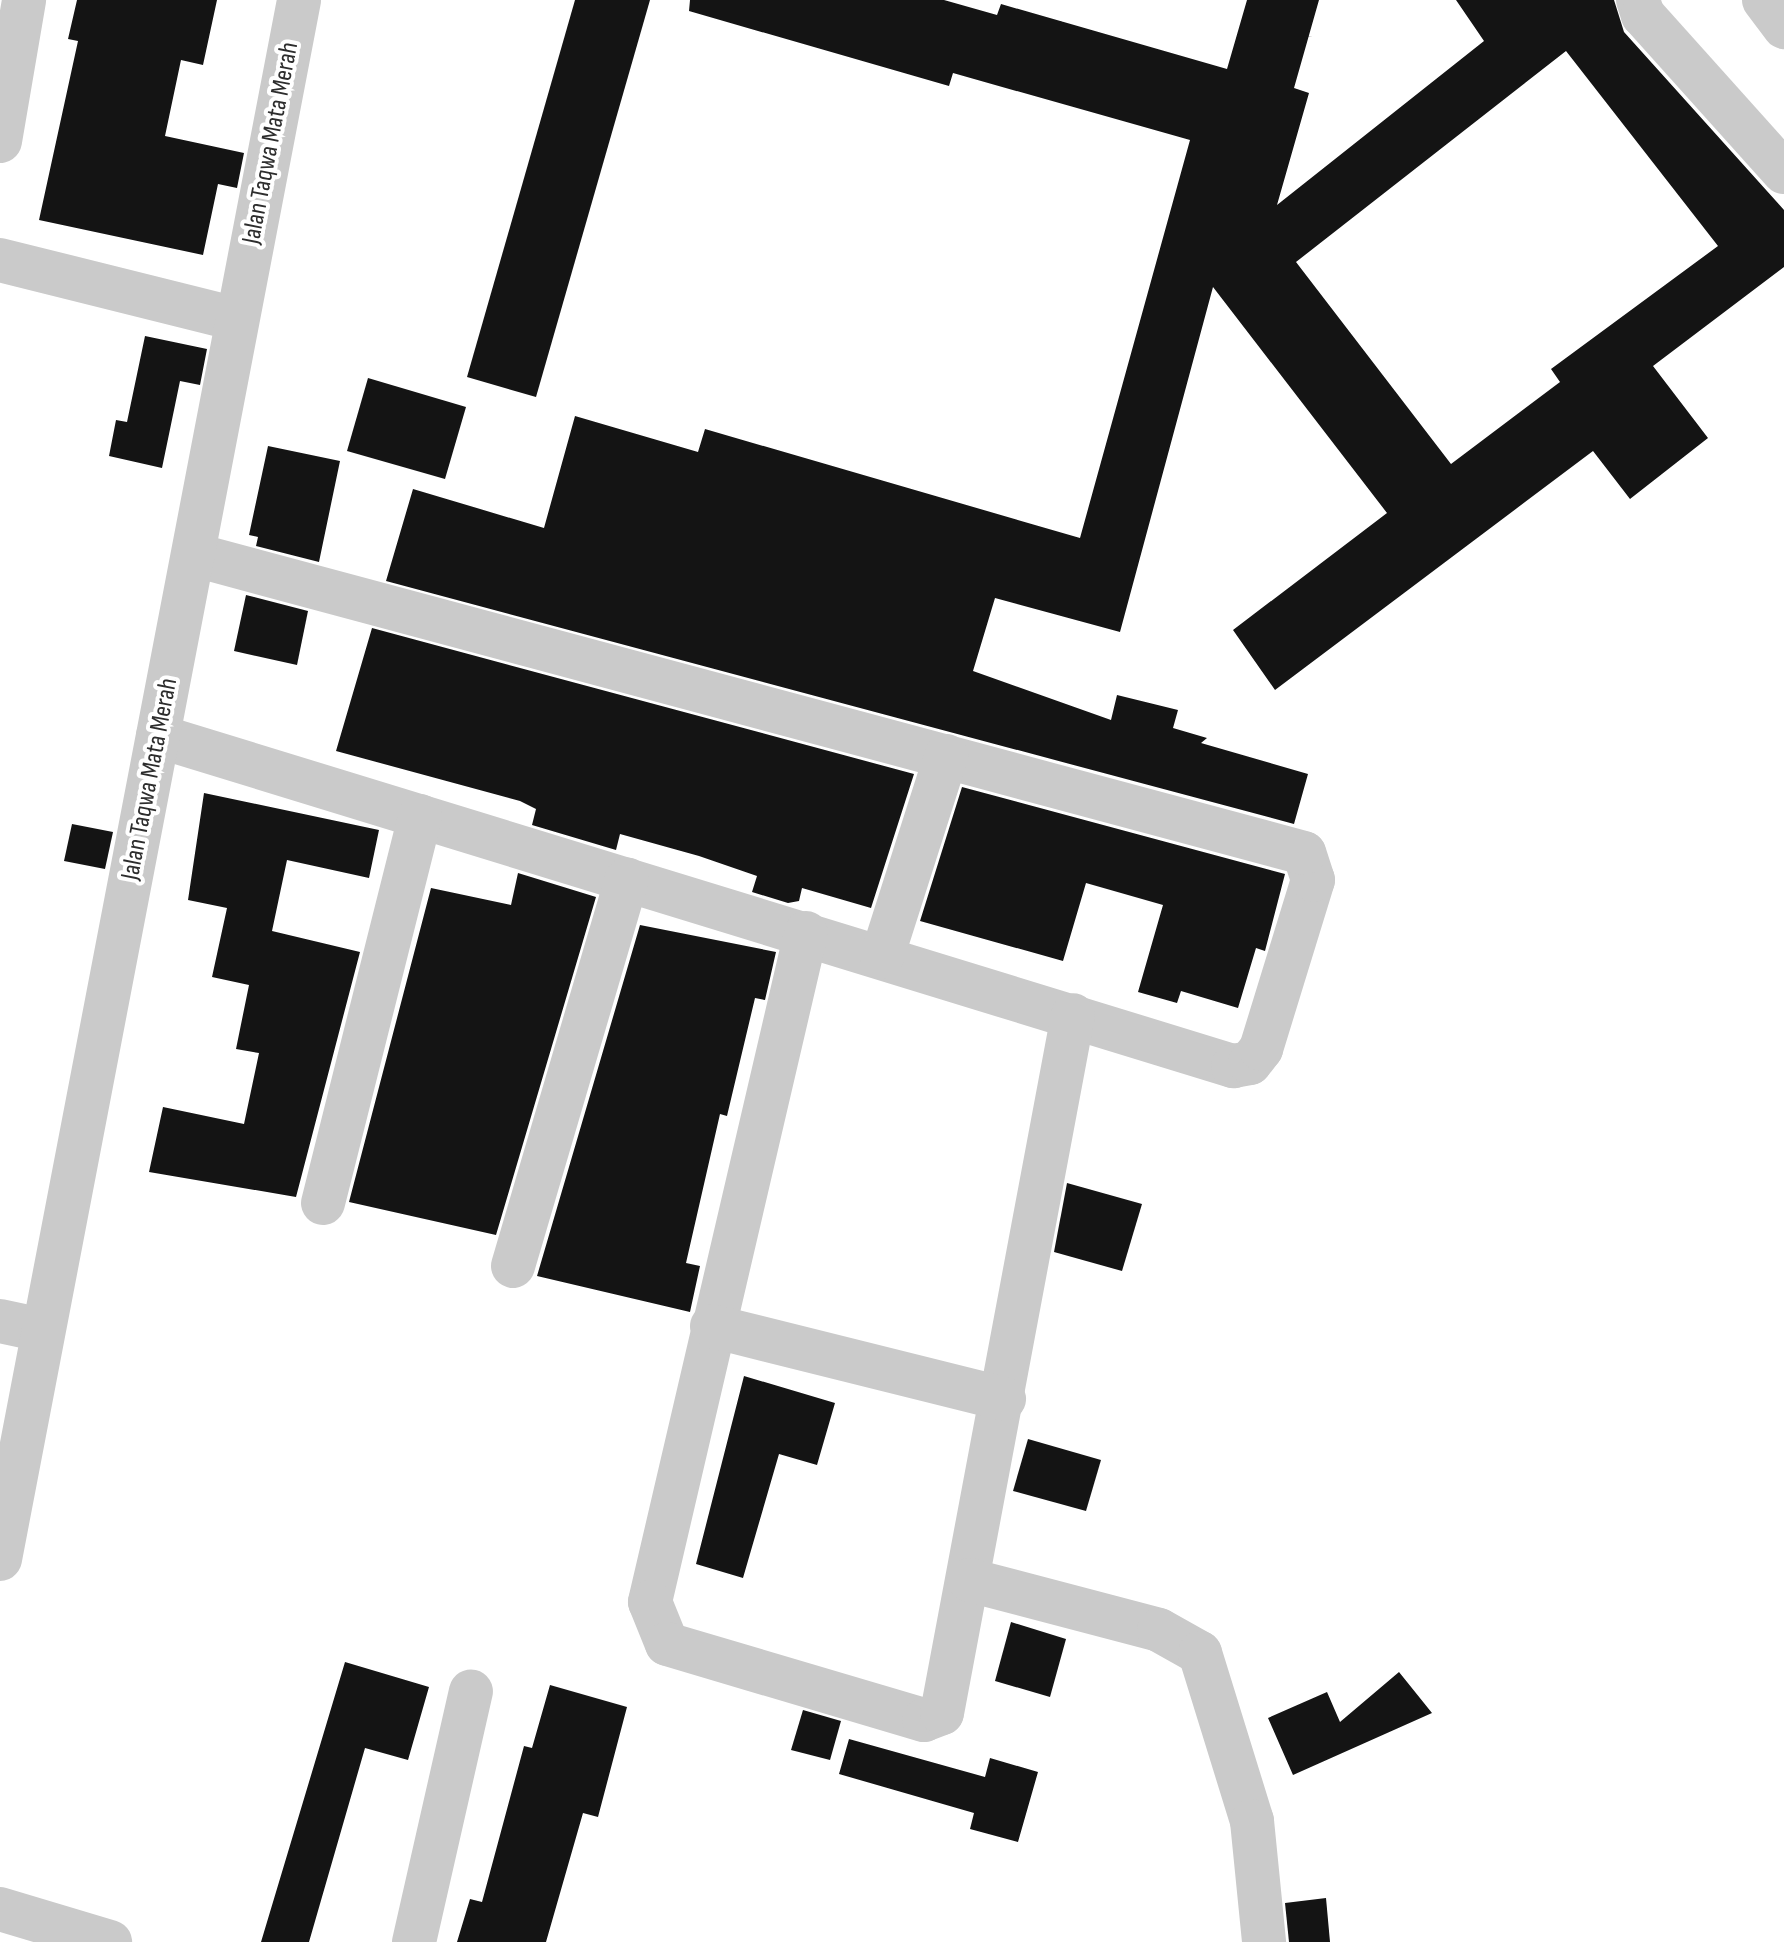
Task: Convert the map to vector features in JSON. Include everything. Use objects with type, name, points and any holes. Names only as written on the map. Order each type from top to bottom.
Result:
[{"type":"street","points":[[0,141],[8,44],[24,0]]},
{"type":"street","name":"Jalan Taqwa Mata Merah","points":[[0,1559],[299,0]]},
{"type":"street","points":[[1638,0],[1643,15],[1784,172]]},
{"type":"street","points":[[1764,0],[1784,27]]},
{"type":"street","points":[[0,260],[237,319]]},
{"type":"street","points":[[158,736],[1073,1015],[1219,1063],[1250,1063],[1261,1049],[1309,899],[1311,867],[1304,853],[195,555]]},
{"type":"street","points":[[882,957],[946,756]]},
{"type":"street","points":[[323,1203],[420,816]]},
{"type":"street","points":[[513,1266],[627,879]]},
{"type":"street","points":[[806,933],[650,1602],[667,1644],[934,1719],[953,1685],[969,1580],[1073,1015]]},
{"type":"street","points":[[0,1321],[42,1330]]},
{"type":"street","points":[[712,1326],[1004,1399]]},
{"type":"street","points":[[969,1580],[1159,1630],[1200,1653],[1252,1821],[1264,1942]]},
{"type":"street","points":[[414,1942],[471,1691]]},
{"type":"street","points":[[0,1909],[110,1942]]},
{"type":"building","points":[[77,0],[217,0],[203,65],[181,60],[165,136],[244,153],[237,188],[218,184],[203,255],[39,220],[78,41],[68,39]]},
{"type":"building","points":[[575,0],[650,0],[536,397],[467,377]]},
{"type":"building","points":[[690,0],[944,0],[997,15],[1001,4],[1227,69],[1247,0],[1319,0],[1294,88],[1309,93],[1277,205],[1484,41],[1456,0],[1614,0],[1624,32],[1784,210],[1784,267],[1653,366],[1708,438],[1630,499],[1593,451],[1275,690],[1233,630],[1387,513],[1213,287],[1120,632],[995,598],[973,671],[1111,720],[1117,695],[1178,710],[1173,728],[1207,738],[1201,743],[1308,774],[1294,824],[386,581],[413,489],[544,528],[575,416],[698,452],[705,429],[1080,538],[1190,140],[953,73],[949,86],[689,11]],"holes":[[[1566,51],[1718,246],[1551,369],[1560,382],[1451,464],[1296,262]]]},
{"type":"building","points":[[145,336],[207,349],[200,385],[180,381],[162,468],[109,456],[116,420],[127,422]]},
{"type":"building","points":[[368,378],[466,407],[445,479],[347,451]]},
{"type":"building","points":[[268,446],[340,461],[319,562],[256,546],[258,537],[249,535]]},
{"type":"building","points":[[246,595],[308,611],[297,665],[234,651]]},
{"type":"building","points":[[372,628],[914,774],[871,908],[802,888],[799,901],[788,903],[752,892],[757,876],[699,856],[620,834],[616,850],[532,825],[536,809],[520,801],[336,751]]},
{"type":"building","points":[[962,787],[1285,874],[1265,951],[1256,948],[1238,1008],[1181,991],[1177,1003],[1138,992],[1163,905],[1086,883],[1063,961],[920,921]]},
{"type":"building","points":[[204,793],[379,830],[369,878],[287,860],[272,931],[360,952],[296,1197],[149,1172],[163,1107],[244,1124],[259,1053],[236,1049],[249,985],[212,977],[227,908],[188,900]]},
{"type":"building","points":[[72,824],[113,832],[105,869],[64,861]]},
{"type":"building","points":[[518,873],[596,897],[496,1235],[349,1202],[431,888],[511,905]]},
{"type":"building","points":[[640,925],[776,952],[765,1000],[755,998],[727,1116],[720,1114],[686,1263],[700,1266],[690,1312],[537,1276]]},
{"type":"building","points":[[1067,1183],[1142,1204],[1122,1271],[1054,1252]]},
{"type":"building","points":[[744,1376],[835,1403],[817,1465],[779,1454],[743,1578],[696,1564]]},
{"type":"building","points":[[1028,1439],[1101,1460],[1086,1511],[1013,1491]]},
{"type":"building","points":[[1011,1622],[1066,1639],[1050,1697],[995,1681]]},
{"type":"building","points":[[345,1662],[429,1687],[408,1760],[365,1748],[309,1942],[261,1942]]},
{"type":"building","points":[[1399,1672],[1432,1713],[1293,1775],[1268,1718],[1327,1692],[1340,1722]]},
{"type":"building","points":[[550,1685],[627,1707],[598,1817],[583,1813],[546,1942],[457,1942],[470,1899],[482,1902],[524,1746],[532,1748]]},
{"type":"building","points":[[803,1710],[841,1721],[830,1760],[791,1750]]},
{"type":"building","points":[[849,1739],[985,1777],[990,1758],[1038,1772],[1018,1842],[970,1829],[974,1813],[839,1774]]},
{"type":"building","points":[[1326,1898],[1330,1942],[1289,1942],[1285,1903]]}]
